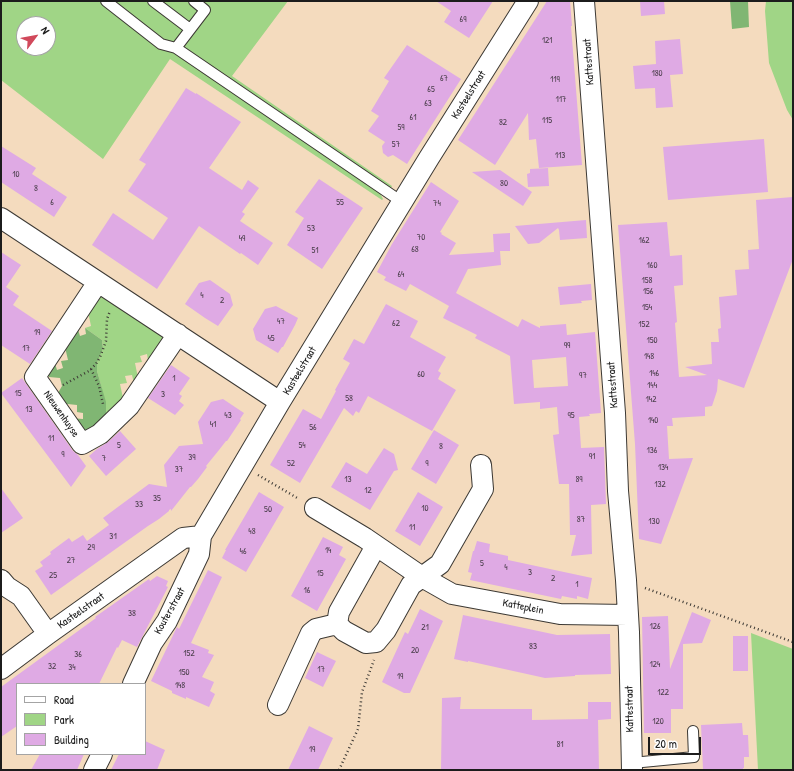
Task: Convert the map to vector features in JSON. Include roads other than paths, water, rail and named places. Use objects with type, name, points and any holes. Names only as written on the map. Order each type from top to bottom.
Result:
[{"type":"street","name":"Kasteelstraat","points":[[1,669],[183,538],[201,536],[280,402],[402,202],[528,1]]},
{"type":"street","name":"Kattestraat","points":[[584,1],[615,413],[618,491],[626,580],[632,766]]},
{"type":"street","points":[[1,218],[280,402]]},
{"type":"street","name":"Nieuwenhuyse","points":[[98,282],[35,377],[82,444],[100,434],[129,406],[178,334]]},
{"type":"street","points":[[337,624],[344,631],[366,643],[376,642],[386,630],[411,585],[440,564],[483,490],[481,465]]},
{"type":"street","name":"Katteplein","points":[[315,508],[365,538],[422,577],[452,594],[560,614],[628,615]]},
{"type":"street","name":"Kouterstraat","points":[[133,683],[152,643],[167,621],[199,554],[201,536]]},
{"type":"street","points":[[337,624],[339,612],[376,546]]},
{"type":"street","points":[[1,580],[7,587],[21,596],[48,634]]},
{"type":"street","points":[[278,705],[311,633],[316,629],[337,624]]},
{"type":"street","points":[[94,770],[102,755]]},
{"type":"lane","points":[[106,1],[161,44],[176,48],[402,202]]},
{"type":"lane","points":[[153,1],[190,29]]},
{"type":"lane","points":[[176,48],[205,10],[194,1]]},
{"type":"lane","points":[[632,766],[694,757],[693,731]]}]
